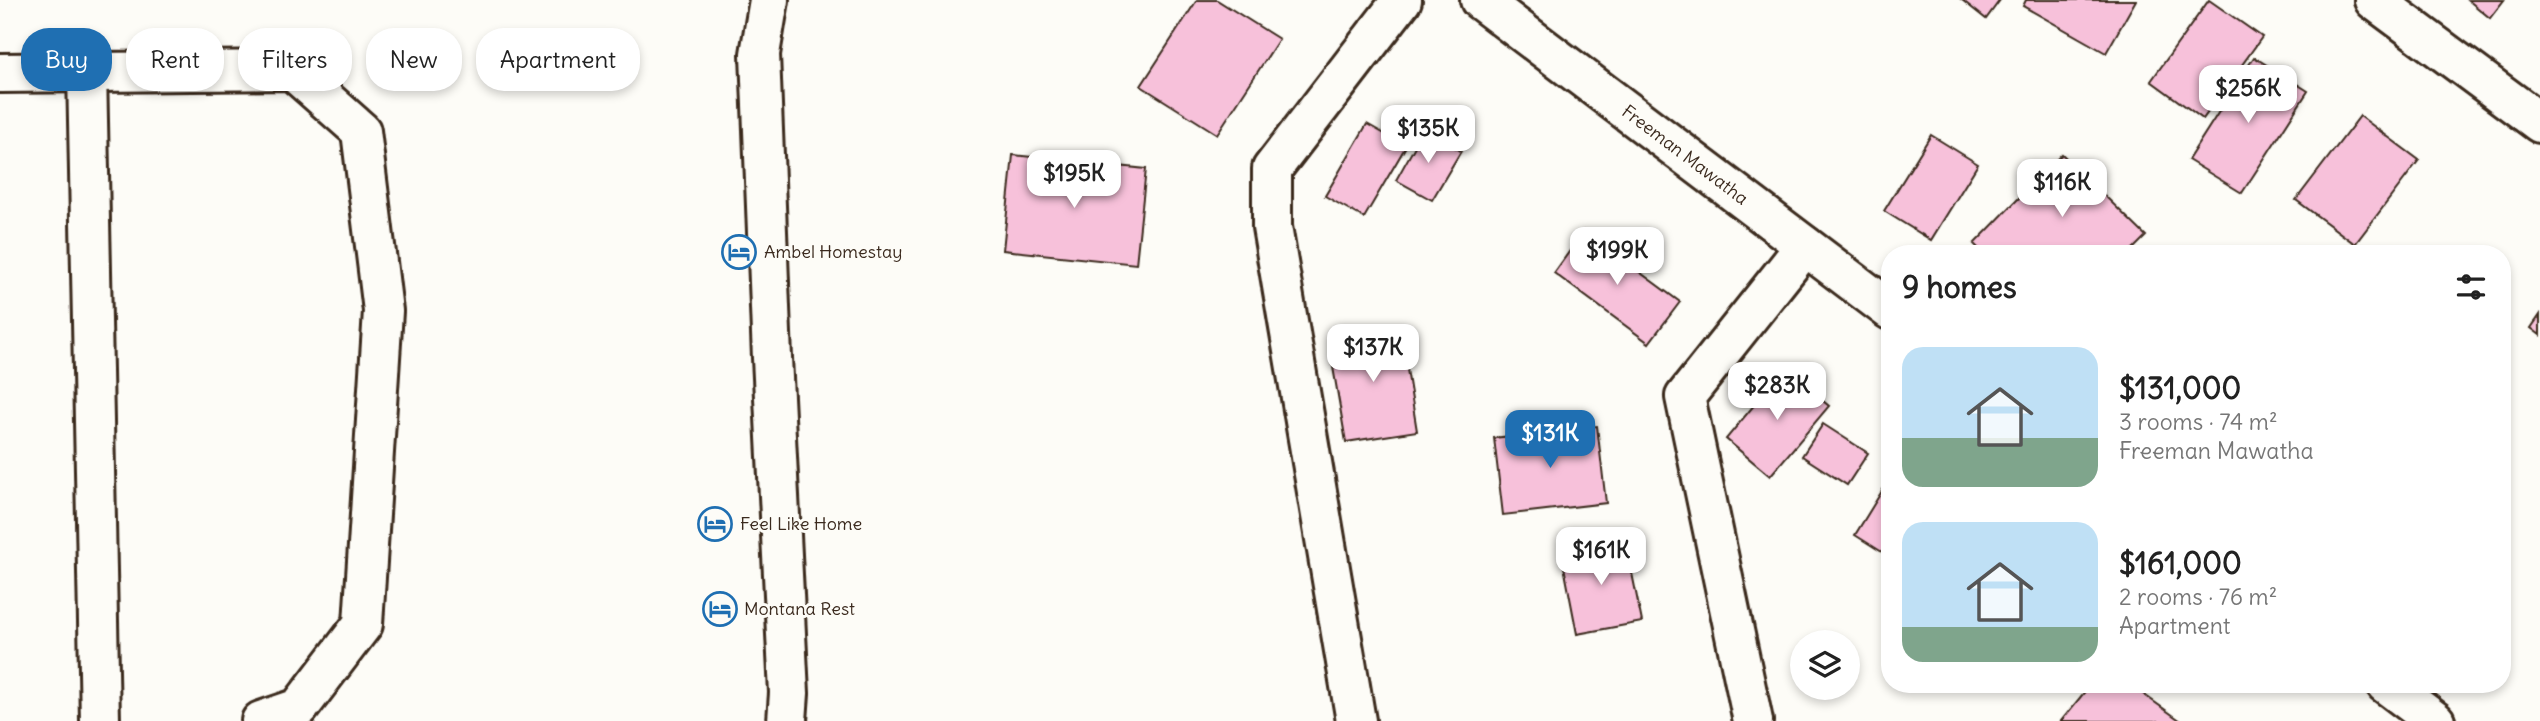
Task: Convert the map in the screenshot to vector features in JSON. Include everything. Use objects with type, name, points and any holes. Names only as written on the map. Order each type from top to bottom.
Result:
[{"type":"street","points":[[769,0],[760,54],[789,692],[788,721]]},
{"type":"street","points":[[1356,721],[1272,227],[1272,170],[1402,0]]},
{"type":"street","name":"Freeman Mawatha","points":[[1480,0],[1881,303]]},
{"type":"street","points":[[2374,0],[2540,123]]},
{"type":"street","points":[[112,71],[292,69],[361,131],[383,311],[363,624],[299,708],[261,721]]},
{"type":"street","points":[[0,73],[21,73]]},
{"type":"street","points":[[87,91],[100,721]]},
{"type":"street","points":[[1753,721],[1685,397],[1805,246]]},
{"type":"street","points":[[2398,693],[2435,721]]},
{"type":"building","points":[[1197,0],[1217,0],[1279,39],[1217,134],[1141,86]]},
{"type":"building","points":[[1962,0],[2000,0],[1986,19]]},
{"type":"building","points":[[2026,0],[2136,0],[2106,53],[2023,6]]},
{"type":"building","points":[[2209,0],[2262,37],[2203,119],[2151,81]]},
{"type":"building","points":[[2468,0],[2504,0],[2490,18]]},
{"type":"building","points":[[2254,57],[2308,91],[2242,193],[2188,160]]},
{"type":"building","points":[[2360,116],[2419,160],[2355,244],[2296,200]]},
{"type":"building","points":[[1367,124],[1406,146],[1364,218],[1325,196]]},
{"type":"building","points":[[1424,130],[1461,151],[1432,200],[1396,180]]},
{"type":"building","points":[[1931,135],[1978,164],[1931,240],[1884,211]]},
{"type":"building","points":[[2062,154],[2146,236],[2137,245],[1974,244]]},
{"type":"building","points":[[1013,155],[1146,169],[1136,264],[1003,250]]},
{"type":"building","points":[[1584,231],[1680,302],[1649,343],[1554,273]]},
{"type":"building","points":[[2540,315],[2540,335],[2531,328]]},
{"type":"building","points":[[1400,326],[1417,431],[1346,442],[1328,338]]},
{"type":"building","points":[[1784,369],[1829,406],[1770,476],[1726,439]]},
{"type":"building","points":[[1823,424],[1868,453],[1847,485],[1802,456]]},
{"type":"building","points":[[1597,426],[1606,503],[1503,515],[1494,438]]},
{"type":"building","points":[[1881,493],[1881,551],[1855,535]]},
{"type":"building","points":[[1625,539],[1642,622],[1577,634],[1561,551]]},
{"type":"building","points":[[2084,693],[2142,693],[2181,721],[2061,721]]},
{"type":"place","name":"Ambel Homestay","points":[[739,252]]},
{"type":"place","name":"Feel Like Home","points":[[715,524]]},
{"type":"place","name":"Montana Rest","points":[[720,609]]}]
